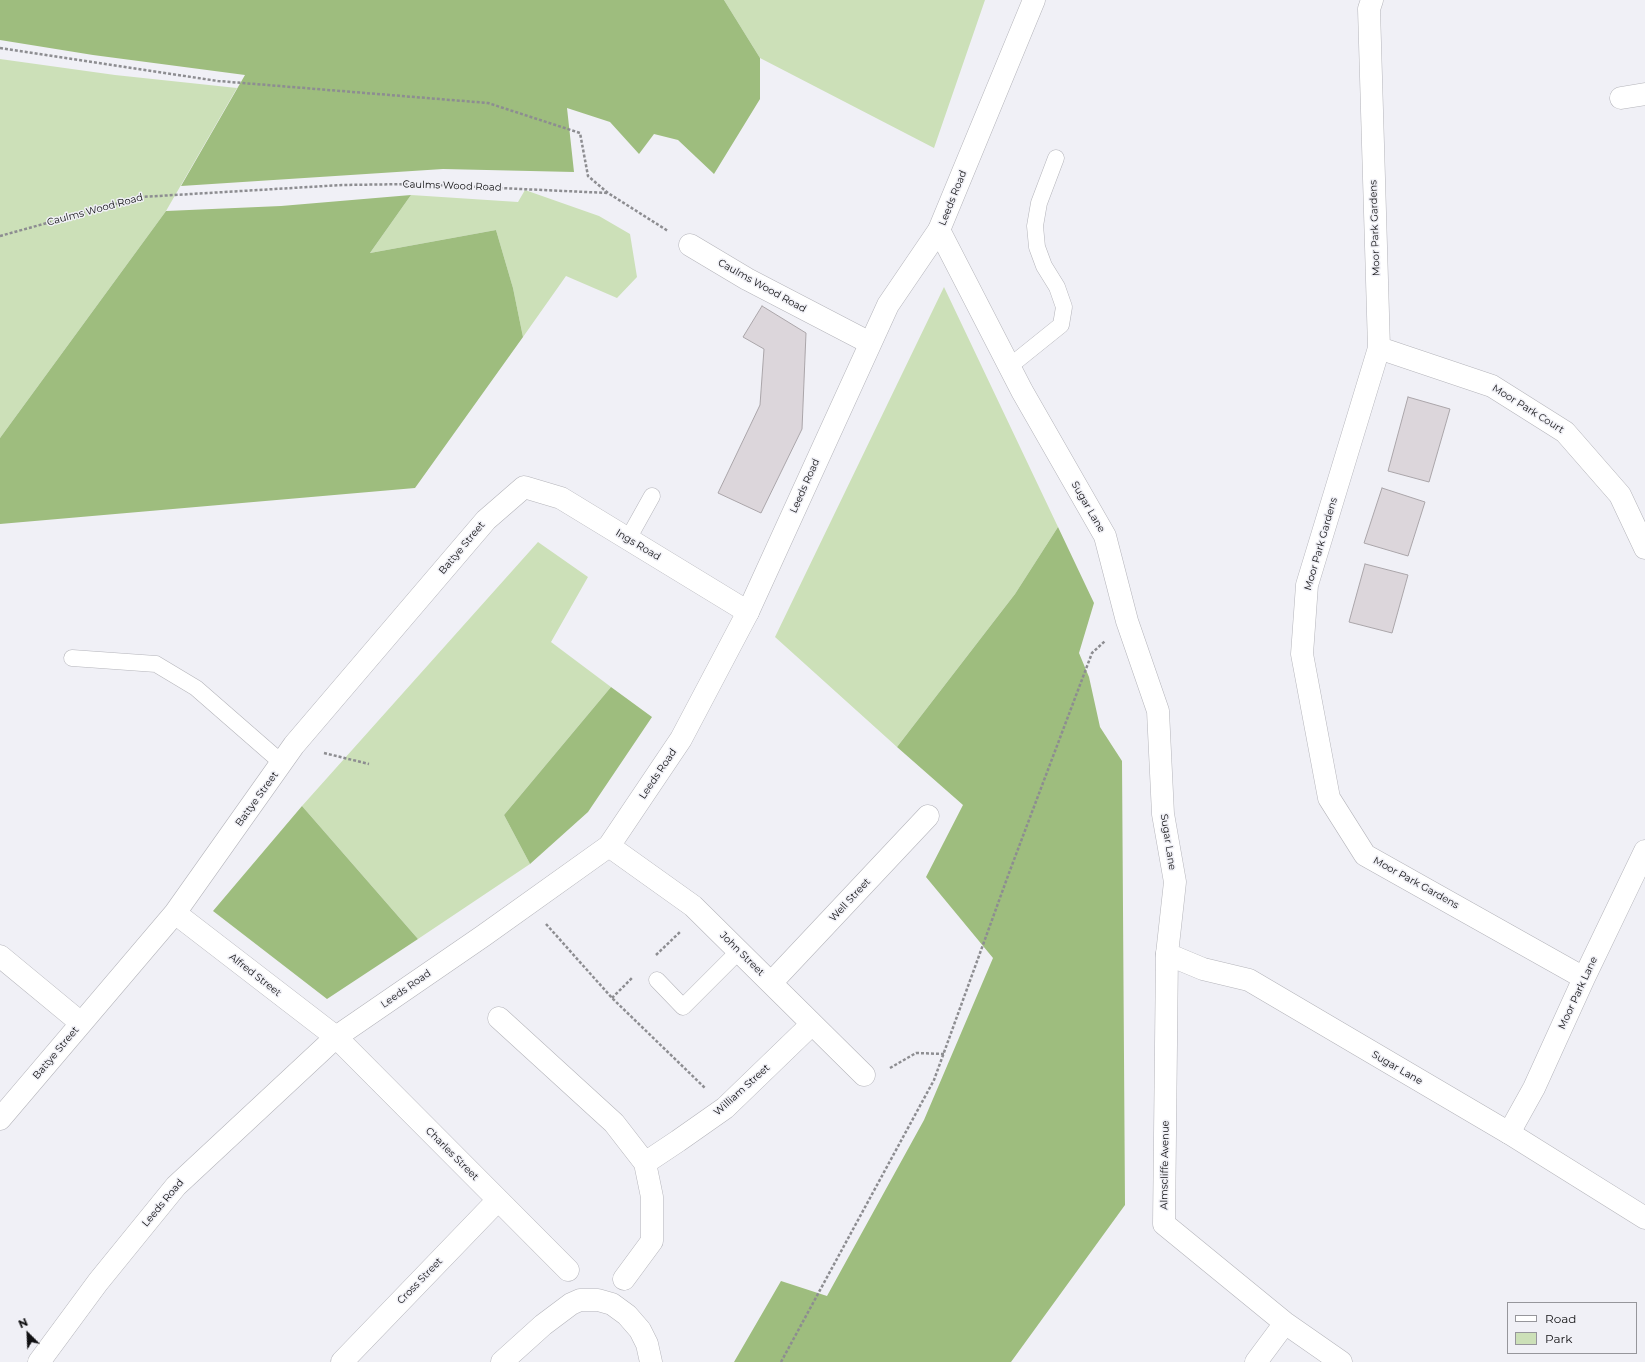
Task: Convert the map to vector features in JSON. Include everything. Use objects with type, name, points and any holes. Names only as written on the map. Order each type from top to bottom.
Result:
[{"type":"street","name":"Leeds Road","points":[[39,1362],[98,1282],[176,1186],[336,1037],[529,904],[609,846],[681,739],[748,612],[888,305],[939,230],[1034,0]]},
{"type":"street","name":"Moor Park Gardens","points":[[1372,0],[1369,9],[1379,348],[1307,585],[1302,654],[1329,798],[1365,855],[1584,978]]},
{"type":"street","points":[[1621,98],[1645,94]]},
{"type":"street","name":"Sugar Lane","points":[[939,230],[1010,366],[1105,536],[1127,621],[1158,711],[1163,814],[1175,882],[1167,954],[1203,969],[1249,980],[1508,1133],[1645,1218]]},
{"type":"street","name":"Caulms Wood Road","points":[[690,245],[746,280],[870,343]]},
{"type":"street","name":"Moor Park Court","points":[[1379,348],[1492,386],[1565,432],[1620,495],[1645,548]]},
{"type":"street","name":"Ings Road","points":[[524,487],[561,498],[748,612]]},
{"type":"street","name":"Battye Street","points":[[0,1119],[175,913],[294,745],[486,520],[524,487]]},
{"type":"street","name":"Well Street","points":[[772,983],[928,816]]},
{"type":"street","name":"John Street","points":[[609,846],[693,906],[864,1075]]},
{"type":"street","name":"Moor Park Lane","points":[[1508,1133],[1534,1088],[1584,978],[1645,852]]},
{"type":"street","name":"Alfred Street","points":[[175,913],[336,1037]]},
{"type":"street","name":"Almscliffe Avenue","points":[[1167,954],[1164,1224],[1285,1323],[1341,1362]]},
{"type":"street","points":[[0,956],[81,1023]]},
{"type":"street","points":[[499,1018],[614,1123],[645,1163],[652,1197],[652,1241],[624,1279]]},
{"type":"street","name":"William Street","points":[[645,1163],[678,1142],[725,1108],[812,1024]]},
{"type":"street","name":"Charles Street","points":[[336,1037],[568,1270]]},
{"type":"street","name":"Cross Street","points":[[342,1362],[498,1200]]},
{"type":"street","points":[[502,1362],[543,1325],[571,1304],[580,1300],[598,1300],[612,1304],[627,1315],[640,1330],[647,1344],[651,1362]]},
{"type":"street","points":[[1256,1362],[1285,1323]]},
{"type":"lane","points":[[1010,366],[1061,325],[1064,307],[1057,287],[1044,266],[1036,247],[1035,226],[1039,204],[1056,158]]},
{"type":"lane","points":[[628,539],[652,496]]},
{"type":"lane","points":[[72,658],[156,664],[196,688],[282,763]]},
{"type":"lane","points":[[657,980],[683,1007],[739,951]]},
{"type":"path","points":[[0,48],[218,81],[488,103],[580,133],[588,176],[608,193]]},
{"type":"path","name":"Caulms Wood Road","points":[[0,236],[142,197],[342,185],[396,184],[608,193],[690,245]]},
{"type":"path","points":[[781,1362],[934,1080],[1092,653],[1127,621]]},
{"type":"path","points":[[294,745],[369,764]]},
{"type":"path","points":[[529,904],[612,998],[725,1108]]},
{"type":"path","points":[[864,1075],[868,1081],[916,1053],[944,1054]]},
{"type":"green space","points":[[0,0],[724,0],[760,58],[760,99],[714,174],[678,140],[654,134],[639,154],[610,122],[567,108],[574,172],[443,169],[181,186],[245,75],[93,55],[0,40]]},
{"type":"green space","points":[[724,0],[985,0],[934,148],[760,58]]},
{"type":"green space","points":[[0,59],[115,75],[237,88],[166,211],[0,438]]},
{"type":"green space","points":[[525,190],[599,216],[630,234],[637,277],[617,298],[566,276],[523,337],[513,288],[496,230],[370,253],[411,195],[518,202]]},
{"type":"green space","points":[[411,195],[370,253],[496,230],[513,288],[523,337],[415,488],[0,524],[0,438],[166,211],[281,206]]},
{"type":"green space","points":[[944,287],[1058,527],[1015,594],[897,747],[775,637]]},
{"type":"green space","points":[[1058,527],[1094,603],[1079,653],[1089,677],[1100,727],[1122,761],[1125,1205],[1011,1362],[734,1362],[781,1281],[827,1296],[924,1120],[993,958],[926,877],[963,805],[897,747],[1015,594]]},
{"type":"green space","points":[[538,542],[588,577],[551,642],[611,687],[504,815],[530,864],[418,939],[302,806]]},
{"type":"green space","points":[[611,687],[652,717],[588,812],[530,864],[504,815]]},
{"type":"green space","points":[[302,806],[418,939],[327,999],[213,911]]},
{"type":"building","points":[[762,306],[806,333],[802,429],[761,513],[718,493],[760,405],[764,349],[743,337]]},
{"type":"building","points":[[1408,397],[1450,409],[1429,482],[1388,471]]},
{"type":"building","points":[[1382,488],[1425,502],[1408,556],[1364,543]]},
{"type":"building","points":[[1365,564],[1408,575],[1392,633],[1349,622]]}]
